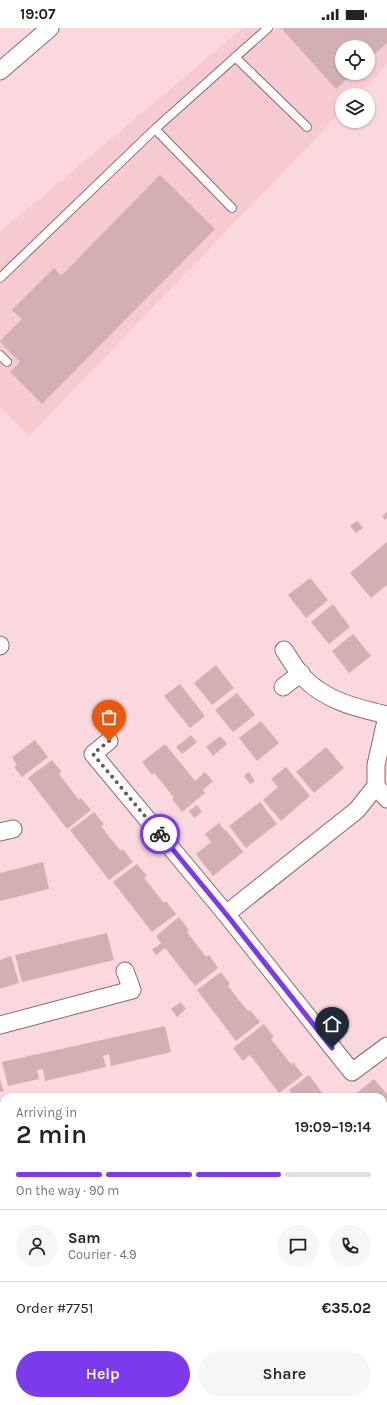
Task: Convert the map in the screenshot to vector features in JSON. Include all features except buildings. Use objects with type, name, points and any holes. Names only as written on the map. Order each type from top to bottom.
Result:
[{"type":"street","points":[[0,71],[50,28]]},
{"type":"street","points":[[226,914],[357,810],[376,786],[376,764],[387,715],[354,708],[325,696],[304,678],[284,650]]},
{"type":"street","points":[[283,687],[301,673]]},
{"type":"street","points":[[109,741],[93,754],[226,914],[352,1072],[387,1046]]},
{"type":"street","points":[[376,786],[387,799]]},
{"type":"street","points":[[0,1025],[132,990],[125,971]]},
{"type":"lane","points":[[0,278],[155,129],[268,28]]},
{"type":"lane","points":[[235,57],[307,126]]},
{"type":"lane","points":[[155,129],[232,208]]},
{"type":"lane","points":[[0,355],[7,362]]},
{"type":"shaded area","points":[[243,28],[387,28],[387,64],[375,76],[375,40],[335,40],[335,80],[372,80],[364,88],[335,88],[335,118],[29,436],[0,407],[0,232]]},
{"type":"way so far","points":[[109,741],[93,754],[160,834]]},
{"type":"route","points":[[160,834],[226,914],[332,1048]]}]
